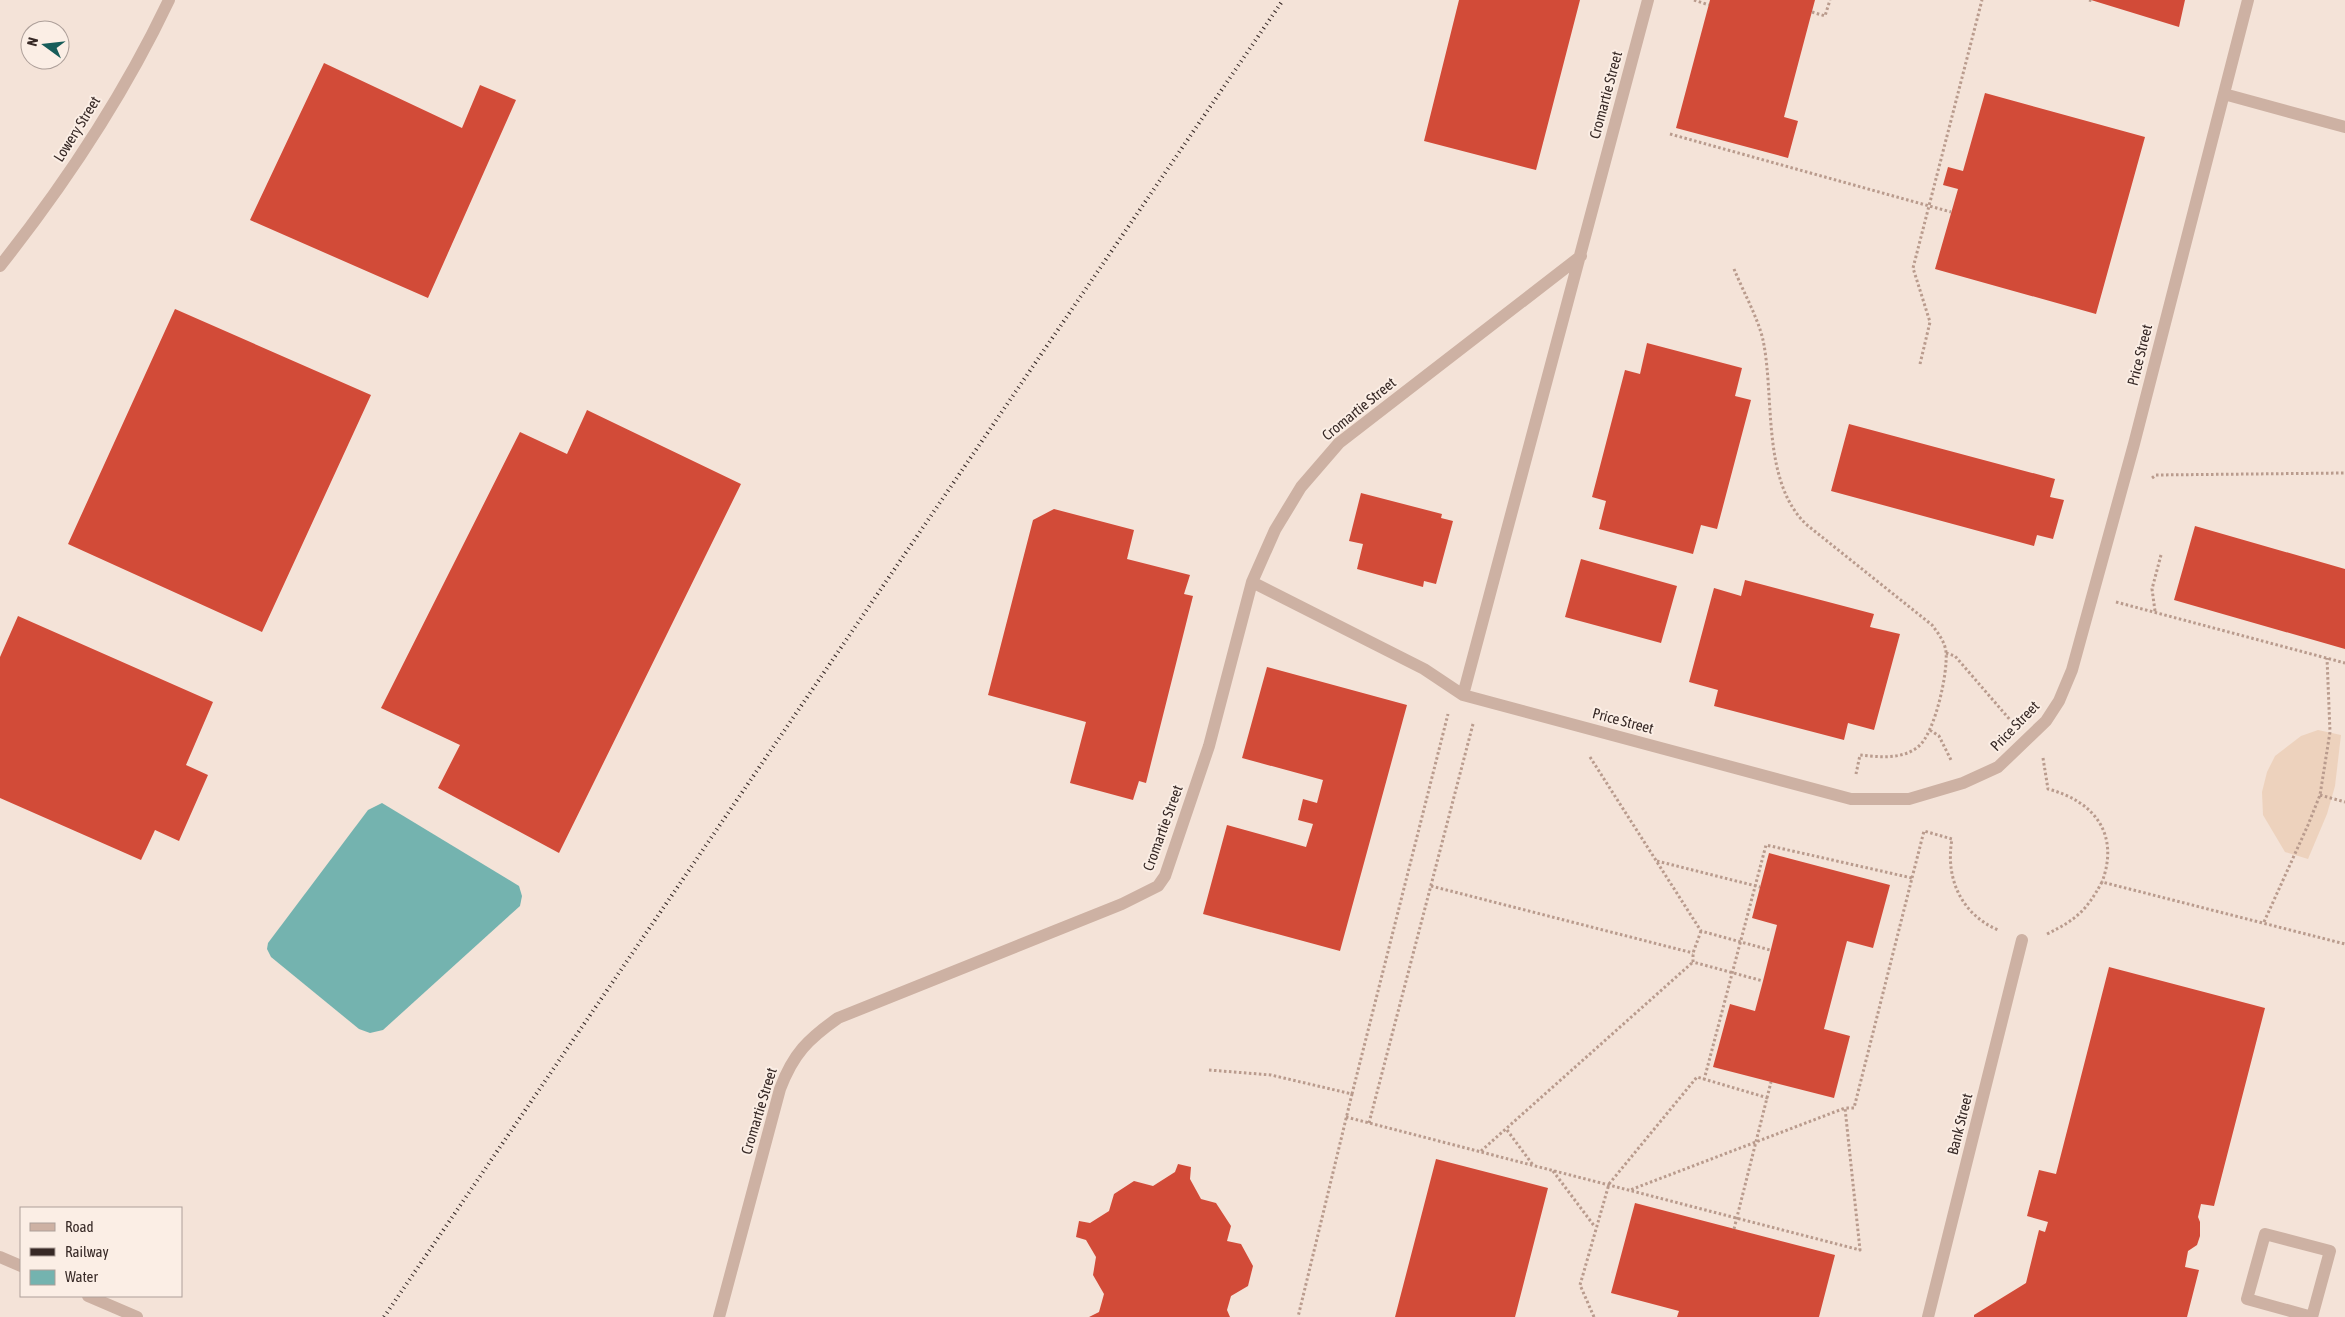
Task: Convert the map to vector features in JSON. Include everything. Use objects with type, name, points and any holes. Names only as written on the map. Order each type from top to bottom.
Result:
[{"type":"street","name":"Lowery Street","points":[[0,266],[64,180],[150,40],[169,0]]},
{"type":"street","name":"Cromartie Street","points":[[1459,692],[1581,256],[1648,0]]},
{"type":"street","name":"Price Street","points":[[1252,582],[1424,669],[1459,692],[1850,799],[1909,799],[1963,783],[1998,767],[2028,741],[2046,721],[2059,701],[2072,670],[2134,444],[2248,0]]},
{"type":"street","points":[[2224,94],[2345,127]]},
{"type":"street","name":"Cromartie Street","points":[[719,1317],[780,1089],[796,1055],[814,1035],[838,1018],[1122,904],[1158,886],[1171,862],[1209,746],[1252,582],[1275,530],[1301,487],[1339,443],[1581,256]]},
{"type":"street","name":"Bank Street","points":[[1928,1317],[2022,940]]},
{"type":"street","points":[[2265,1234],[2330,1251],[2312,1317],[2248,1299],[2265,1234]]},
{"type":"street","points":[[0,1257],[20,1266]]},
{"type":"street","points":[[90,1297],[137,1317]]},
{"type":"path","points":[[1694,0],[1709,5]]},
{"type":"path","points":[[1812,12],[1825,16],[1830,0]]},
{"type":"path","points":[[1920,364],[1930,322],[1913,268],[1982,0]]},
{"type":"path","points":[[1670,134],[1951,212]]},
{"type":"path","points":[[1734,269],[1763,339],[1772,432],[1787,500],[1795,514],[1807,525],[1932,625],[1944,644],[1946,652],[1939,706],[1930,730],[1919,746],[1902,755],[1886,757],[1860,755],[1850,799]]},
{"type":"path","points":[[2147,482],[2156,475],[2345,472]]},
{"type":"path","points":[[2155,611],[2152,589],[2160,556]]},
{"type":"path","points":[[2113,601],[2345,663]]},
{"type":"path","points":[[1946,652],[1955,656],[2028,741]]},
{"type":"path","points":[[2264,922],[2320,795],[2330,732],[2327,658]]},
{"type":"path","points":[[1298,1317],[1346,1117],[1459,692]]},
{"type":"path","points":[[1369,1123],[1474,721]]},
{"type":"path","points":[[1930,730],[1940,736],[1947,753]]},
{"type":"path","points":[[1586,751],[1701,931],[1770,950]]},
{"type":"path","points":[[1630,1190],[1845,1108],[1854,1108],[1924,831],[1952,839],[1950,869],[1953,884],[1962,901],[1979,919],[2022,940],[2043,936],[2073,921],[2087,907],[2102,882],[2107,860],[2106,838],[2100,823],[2077,800],[2048,789]]},
{"type":"path","points":[[2320,795],[2345,802]]},
{"type":"path","points":[[1704,1080],[1766,845],[1912,878]]},
{"type":"path","points":[[1656,861],[1760,887]]},
{"type":"path","points":[[2102,882],[2345,944]]},
{"type":"path","points":[[1431,886],[1693,953]]},
{"type":"path","points":[[1481,1152],[1693,962],[1693,953],[1701,931]]},
{"type":"path","points":[[1693,962],[1763,981]]},
{"type":"path","points":[[1209,1070],[1271,1076],[1352,1094]]},
{"type":"path","points":[[1594,1317],[1580,1285],[1595,1227],[1609,1184],[1697,1078],[1768,1098]]},
{"type":"path","points":[[1734,1229],[1771,1082]]},
{"type":"path","points":[[1346,1117],[1860,1250],[1845,1108]]},
{"type":"path","points":[[1507,1130],[1532,1165]]},
{"type":"path","points":[[1553,1170],[1595,1227]]},
{"type":"shaded area","points":[[2318,730],[2341,735],[2335,786],[2327,814],[2308,859],[2285,852],[2263,815],[2262,792],[2267,772],[2275,756],[2301,736]]},
{"type":"water","points":[[382,803],[519,886],[522,896],[520,906],[383,1030],[370,1033],[359,1029],[271,957],[267,949],[268,943],[368,810]]},
{"type":"building","points":[[1459,0],[1580,0],[1536,170],[1424,141]]},
{"type":"building","points":[[1710,0],[1815,0],[1784,117],[1798,121],[1788,158],[1676,128]]},
{"type":"building","points":[[2091,0],[2185,0],[2179,27]]},
{"type":"building","points":[[324,63],[462,128],[480,85],[516,100],[428,298],[250,220]]},
{"type":"building","points":[[1985,93],[2145,137],[2096,314],[1935,269],[1958,189],[1943,185],[1948,167],[1963,171]]},
{"type":"building","points":[[175,309],[371,395],[262,632],[68,544]]},
{"type":"building","points":[[1647,343],[1742,368],[1735,396],[1751,400],[1717,529],[1701,525],[1693,554],[1599,529],[1606,501],[1592,497],[1625,370],[1640,374]]},
{"type":"building","points":[[587,410],[741,484],[559,853],[438,788],[460,745],[381,708],[520,432],[567,454]]},
{"type":"building","points":[[1849,424],[2055,479],[2050,497],[2064,500],[2053,539],[2037,535],[2034,546],[1831,491]]},
{"type":"building","points":[[1361,493],[1442,514],[1441,518],[1453,521],[1436,584],[1424,581],[1423,587],[1357,569],[1363,544],[1349,541]]},
{"type":"building","points":[[1054,509],[1134,530],[1127,559],[1190,575],[1184,594],[1193,596],[1146,783],[1139,781],[1133,800],[1070,783],[1086,722],[988,695],[1033,520]]},
{"type":"building","points":[[2195,526],[2345,569],[2345,649],[2174,600]]},
{"type":"building","points":[[1581,559],[1677,586],[1661,643],[1565,617]]},
{"type":"building","points":[[1745,580],[1874,614],[1870,627],[1900,634],[1874,730],[1848,723],[1844,740],[1714,706],[1718,690],[1689,682],[1714,588],[1741,596]]},
{"type":"building","points":[[18,616],[213,702],[186,765],[208,775],[179,841],[155,830],[141,860],[0,798],[0,657]]},
{"type":"building","points":[[1267,667],[1407,705],[1340,951],[1203,914],[1227,825],[1306,847],[1313,824],[1298,820],[1303,799],[1317,803],[1323,780],[1242,758]]},
{"type":"building","points":[[1769,853],[1890,885],[1873,948],[1847,941],[1824,1029],[1850,1036],[1834,1098],[1713,1067],[1730,1004],[1755,1011],[1763,981],[1777,925],[1752,918]]},
{"type":"building","points":[[2109,967],[2265,1008],[2214,1206],[2201,1204],[2198,1217],[2200,1236],[2197,1245],[2188,1251],[2185,1267],[2199,1270],[2187,1317],[1974,1317],[1974,1315],[2026,1283],[2039,1230],[2045,1232],[2048,1222],[2027,1216],[2039,1170],[2056,1174]]},
{"type":"building","points":[[1436,1159],[1548,1188],[1515,1317],[1395,1317]]},
{"type":"building","points":[[1178,1164],[1191,1167],[1190,1179],[1201,1199],[1216,1203],[1231,1226],[1227,1241],[1241,1244],[1253,1266],[1248,1286],[1231,1296],[1227,1310],[1230,1317],[1089,1317],[1099,1312],[1104,1294],[1093,1275],[1096,1257],[1086,1240],[1076,1237],[1079,1221],[1090,1223],[1109,1211],[1114,1194],[1134,1181],[1153,1186],[1175,1172]]},
{"type":"building","points":[[1635,1203],[1835,1255],[1819,1317],[1677,1317],[1679,1311],[1611,1293]]},
{"type":"railway","points":[[384,1317],[1283,0]]}]
